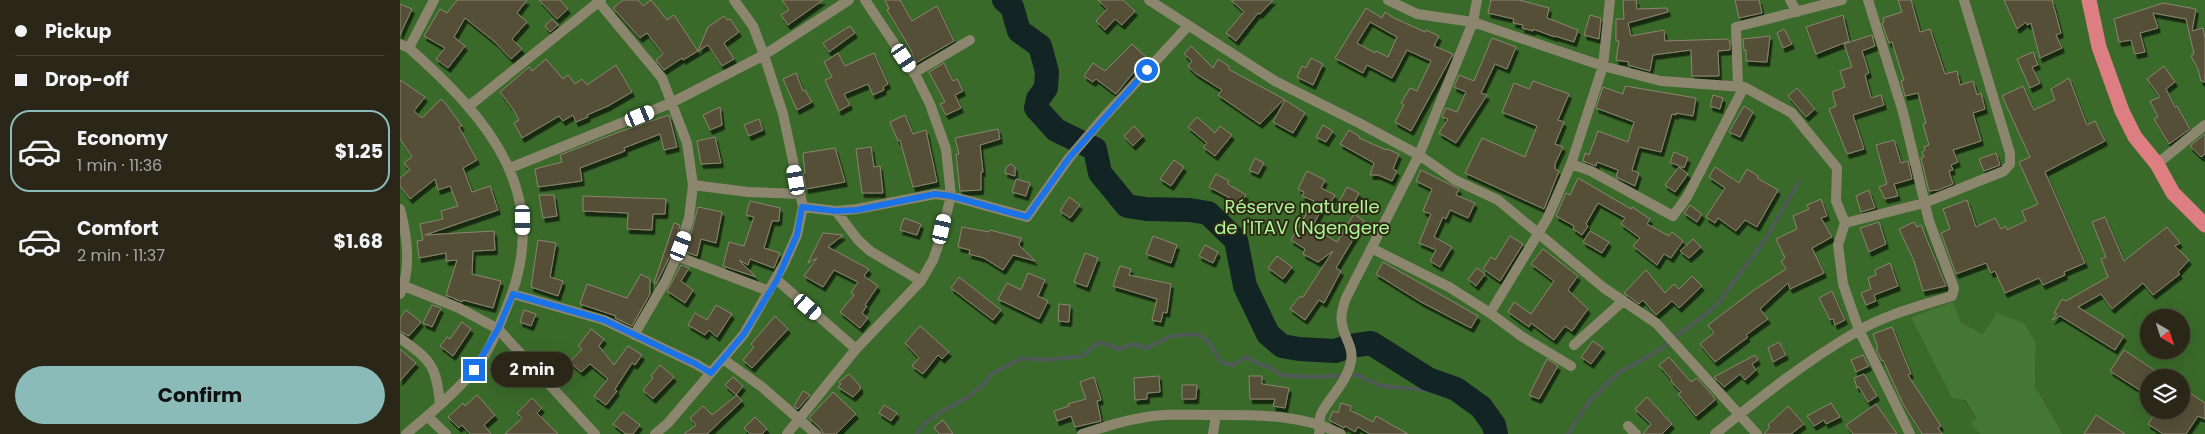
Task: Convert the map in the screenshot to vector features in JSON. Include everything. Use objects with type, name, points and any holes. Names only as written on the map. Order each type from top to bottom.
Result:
[{"type":"highway","points":[[2092,3],[2100,47],[2122,111],[2135,137],[2157,164],[2173,193],[2205,224]]},
{"type":"street","points":[[406,434],[474,370],[498,329],[513,294],[523,249],[523,220],[519,194],[510,168],[487,130],[469,106],[454,90],[404,46],[434,0]]},
{"type":"street","points":[[655,434],[668,423],[744,334],[777,280],[797,235],[802,207],[783,114],[754,26],[734,0]]},
{"type":"street","points":[[510,168],[671,103],[764,55],[849,0]]},
{"type":"street","points":[[787,434],[856,349],[921,281],[933,260],[939,243],[951,196],[946,150],[930,104],[914,72],[865,0]]},
{"type":"street","points":[[1149,0],[1275,81],[1419,155],[1455,180],[1498,200],[1604,288],[1664,330],[1757,434]]},
{"type":"street","points":[[1388,0],[1417,14],[1473,22],[1603,66],[1661,81],[1698,85],[1741,86],[1792,113],[1836,168],[1836,201],[1845,222],[1838,245],[1843,284],[1859,330],[1910,434]]},
{"type":"street","points":[[1320,430],[1320,414],[1351,363],[1350,346],[1342,324],[1342,312],[1346,298],[1373,249],[1419,155],[1473,22],[1477,0]]},
{"type":"street","points":[[1490,313],[1547,219],[1571,164],[1603,66],[1610,0]]},
{"type":"street","points":[[1790,0],[1797,12]]},
{"type":"street","points":[[1571,164],[1591,171],[1673,216],[1687,197],[1741,86],[1736,27],[1842,0]]},
{"type":"street","points":[[1715,434],[1791,374],[1859,330],[1887,317],[1952,296],[1954,288],[1924,203],[1903,112],[1868,0]]},
{"type":"street","points":[[1845,222],[1924,203],[2004,171],[2010,164],[2010,153],[1964,0]]},
{"type":"street","points":[[469,106],[599,1],[662,78],[687,143],[693,185],[689,218],[677,256],[666,280],[634,335]]},
{"type":"street","points":[[802,207],[836,211],[857,210],[935,194],[951,196],[1027,217],[1069,158],[1188,26]]},
{"type":"street","points":[[914,72],[970,40]]},
{"type":"street","points":[[2157,164],[2205,126]]},
{"type":"street","points":[[693,185],[748,192],[800,194]]},
{"type":"street","points":[[400,209],[406,232],[407,258],[402,290],[459,308],[498,329],[595,434]]},
{"type":"street","points":[[836,211],[858,240],[870,252],[921,281]]},
{"type":"street","points":[[1373,249],[1449,287],[1490,313],[1521,336],[1571,366]]},
{"type":"street","points":[[677,256],[769,291]]},
{"type":"street","points":[[777,280],[856,349]]},
{"type":"street","points":[[513,294],[604,320],[711,373]]},
{"type":"street","points":[[1574,344],[1623,301]]},
{"type":"street","points":[[400,338],[425,357],[434,369],[440,404]]},
{"type":"street","points":[[723,359],[756,382],[816,434]]},
{"type":"street","points":[[1087,433],[1132,420],[1164,414],[1263,415],[1296,420],[1320,430],[1341,434]]},
{"type":"street","points":[[1213,434],[1216,415]]},
{"type":"street","points":[[427,416],[446,434]]},
{"type":"street","points":[[1628,426],[1636,434]]},
{"type":"green space","name":"Réserve naturelle de l'ITAV (Ngengere","points":[[400,0],[2205,0],[2205,434],[2063,434],[2035,386],[2036,344],[1983,334],[1961,322],[1952,303],[1911,317],[1976,418],[1972,424],[1980,434],[400,434]]},
{"type":"green space","points":[[1953,302],[1961,322],[1983,334],[1997,313],[2024,323],[2036,344],[2035,386],[2063,434],[1980,434],[1971,424],[1976,418],[1965,400],[1952,398],[1911,317]]},
{"type":"building","points":[[457,0],[527,0],[517,13],[527,22],[512,39],[522,49],[511,59],[495,42],[465,18],[454,37],[465,46],[448,68],[436,59],[445,48],[424,36],[440,9],[447,13]]},
{"type":"building","points":[[539,0],[560,0],[568,9],[557,19]]},
{"type":"building","points":[[623,0],[638,0],[643,6],[651,0],[667,20],[674,15],[698,51],[683,60],[682,58],[664,70],[656,60],[663,54],[647,33],[640,38],[613,8]]},
{"type":"building","points":[[782,0],[823,0],[788,25],[781,15],[789,10]]},
{"type":"building","points":[[885,0],[900,0],[912,21],[937,6],[954,41],[916,63],[911,50],[887,10],[889,9]]},
{"type":"building","points":[[1098,0],[1123,0],[1135,11],[1122,25],[1115,19],[1105,30],[1096,21],[1107,9]]},
{"type":"building","points":[[1231,0],[1273,0],[1260,14],[1258,13],[1236,41],[1226,33],[1244,12]]},
{"type":"building","points":[[1491,0],[1519,0],[1549,8],[1547,18],[1578,30],[1574,42],[1533,29],[1533,31],[1522,28],[1523,25],[1513,23],[1514,19],[1488,13]]},
{"type":"building","points":[[1623,0],[1636,0],[1637,9],[1667,8],[1668,12],[1628,23],[1631,36],[1664,30],[1665,41],[1727,39],[1730,41],[1730,50],[1718,51],[1719,76],[1692,76],[1691,50],[1653,55],[1650,71],[1628,65],[1629,62],[1616,60],[1619,41],[1616,41],[1616,19],[1624,19]]},
{"type":"building","points":[[1735,0],[1759,0],[1762,13],[1739,18]]},
{"type":"building","points":[[1898,0],[1911,0],[1920,32],[1930,29],[1945,74],[1957,71],[1960,85],[1973,81],[1977,95],[1981,93],[1985,109],[1973,113],[1981,141],[1953,150],[1958,162],[1951,165],[1953,170],[1949,171],[1953,184],[1938,190],[1929,191],[1921,158],[1924,157],[1922,152],[1925,150],[1924,147],[1929,145],[1923,124],[1926,123],[1918,93],[1905,96],[1901,81],[1904,80],[1892,42],[1889,43],[1882,23],[1884,22],[1883,18],[1902,12]]},
{"type":"building","points":[[2004,0],[2052,0],[2061,33],[2056,35],[2062,48],[2040,58],[2031,23],[2027,25],[2026,22],[2017,29]]},
{"type":"building","points":[[2163,3],[2196,9],[2192,31],[2203,28],[2205,38],[2205,82],[2201,81],[2198,69],[2191,56],[2194,54],[2186,19],[2153,13],[2158,28],[2140,33],[2145,52],[2135,54],[2131,40],[2119,42],[2114,19]]},
{"type":"building","points":[[400,4],[412,9],[400,35]]},
{"type":"building","points":[[1366,8],[1382,18],[1385,12],[1425,32],[1426,30],[1439,36],[1434,46],[1453,54],[1411,131],[1395,122],[1404,105],[1401,103],[1410,88],[1417,91],[1431,61],[1407,50],[1392,78],[1367,65],[1363,73],[1335,58]],"holes":[[[1370,22],[1397,37],[1388,57],[1376,51],[1375,53],[1357,43]]]},
{"type":"building","points":[[1590,15],[1601,18],[1599,39],[1584,35]]},
{"type":"building","points":[[1843,15],[1849,41],[1816,54],[1806,27]]},
{"type":"building","points":[[724,16],[727,20],[730,19],[739,32],[724,43],[734,59],[722,66],[708,45],[698,51],[708,27]]},
{"type":"building","points":[[552,19],[558,25],[550,32],[545,26]]},
{"type":"building","points":[[850,26],[855,33],[829,52],[823,43]]},
{"type":"building","points":[[1784,29],[1792,44],[1783,48],[1777,33]]},
{"type":"building","points":[[1872,35],[1875,46],[1862,51],[1869,73],[1865,75],[1871,98],[1881,95],[1884,105],[1853,115],[1864,149],[1847,154],[1829,109],[1836,106],[1832,92],[1845,87],[1840,71],[1852,67],[1844,44]]},
{"type":"building","points":[[1770,36],[1767,62],[1746,61],[1743,39]]},
{"type":"building","points":[[1492,38],[1516,47],[1507,69],[1495,64],[1481,93],[1487,95],[1456,143],[1439,133],[1448,119],[1442,117],[1446,108],[1457,112],[1466,92],[1454,87],[1459,75],[1474,81]]},
{"type":"building","points":[[1132,44],[1146,57],[1116,94],[1096,79],[1093,82],[1084,76],[1093,63],[1105,71]]},
{"type":"building","points":[[1191,46],[1213,68],[1218,59],[1230,67],[1228,69],[1284,99],[1260,124],[1218,95],[1222,90],[1195,73],[1188,66],[1192,61],[1184,54]]},
{"type":"building","points":[[2033,52],[2038,65],[2032,67],[2040,83],[2030,88],[2017,59]]},
{"type":"building","points":[[838,53],[845,66],[874,53],[888,84],[883,87],[884,90],[873,95],[868,84],[844,94],[850,105],[839,111],[825,80],[832,77],[824,62]]},
{"type":"building","points":[[1311,58],[1323,64],[1313,85],[1297,77],[1302,66],[1306,68]]},
{"type":"building","points":[[546,59],[563,79],[568,75],[575,84],[582,79],[587,85],[616,65],[632,92],[608,106],[587,115],[588,117],[576,122],[573,115],[563,121],[559,116],[522,138],[514,123],[519,120],[500,92],[529,67],[532,71]]},
{"type":"building","points":[[944,63],[953,81],[957,79],[963,91],[955,95],[961,108],[946,115],[940,104],[945,102],[929,72]]},
{"type":"building","points":[[2164,66],[2175,82],[2166,89],[2175,107],[2177,106],[2190,129],[2169,144],[2154,119],[2158,117],[2150,101],[2160,97],[2147,79]]},
{"type":"building","points":[[796,73],[803,91],[805,90],[812,102],[797,110],[783,79]]},
{"type":"building","points":[[2069,78],[2087,125],[2095,121],[2105,141],[2045,172],[2085,263],[2064,272],[2065,275],[2043,285],[2039,278],[2005,293],[1995,271],[1991,273],[1986,263],[1956,274],[1941,233],[1950,229],[1943,209],[1967,200],[1976,227],[1995,218],[2001,229],[2005,226],[2007,230],[2026,221],[2022,211],[2038,204],[2019,162],[2030,157],[2002,96],[2023,86],[2034,110],[2055,100],[2051,89]]},
{"type":"building","points":[[400,80],[425,97],[414,111],[422,118],[441,99],[446,104],[462,126],[459,127],[477,160],[463,168],[472,192],[490,186],[498,210],[425,235],[494,231],[495,250],[473,251],[472,274],[501,281],[493,308],[463,300],[462,302],[446,295],[457,260],[446,261],[446,253],[419,258],[417,241],[423,240],[420,224],[443,219],[441,211],[458,206],[450,186],[438,190],[435,179],[410,199],[400,186],[400,178],[410,170],[404,163],[412,157],[400,139]]},
{"type":"building","points":[[1533,81],[1569,94],[1558,120],[1564,122],[1555,144],[1563,147],[1555,164],[1555,169],[1559,171],[1544,209],[1465,173],[1482,138],[1525,157],[1537,126],[1502,112],[1514,83],[1529,89]]},
{"type":"building","points":[[1625,86],[1696,98],[1693,116],[1672,114],[1661,152],[1639,147],[1632,170],[1639,173],[1635,186],[1616,177],[1618,170],[1597,162],[1596,166],[1583,161],[1585,153],[1589,155],[1598,131],[1628,142],[1634,122],[1596,108],[1603,87],[1623,94]]},
{"type":"building","points":[[1797,88],[1815,109],[1806,117],[1788,96]]},
{"type":"building","points":[[1713,95],[1723,98],[1720,109],[1710,106]]},
{"type":"building","points":[[1285,100],[1305,113],[1293,133],[1273,122]]},
{"type":"building","points":[[1744,106],[1753,112],[1740,137],[1729,132]]},
{"type":"building","points":[[720,107],[722,125],[710,130],[703,115]]},
{"type":"building","points":[[669,115],[677,147],[664,150],[660,134],[624,148],[625,151],[580,168],[582,181],[538,187],[535,169],[562,162],[560,155]]},
{"type":"building","points":[[905,115],[913,134],[926,130],[937,182],[913,187],[900,140],[898,141],[890,122]]},
{"type":"building","points":[[1197,117],[1215,133],[1220,126],[1232,135],[1215,156],[1203,147],[1207,143],[1188,127]]},
{"type":"building","points":[[759,119],[763,130],[749,136],[744,125]]},
{"type":"building","points":[[1323,125],[1333,131],[1326,142],[1316,137]]},
{"type":"building","points":[[1134,126],[1143,136],[1133,146],[1124,136]]},
{"type":"building","points":[[998,129],[1000,139],[980,145],[983,172],[981,172],[981,190],[960,191],[956,154],[959,154],[955,138]]},
{"type":"building","points":[[1349,130],[1359,138],[1399,154],[1393,169],[1397,171],[1392,181],[1378,175],[1370,175],[1374,163],[1340,144]]},
{"type":"building","points":[[2205,134],[2205,154],[2201,157],[2190,146]]},
{"type":"building","points":[[715,137],[721,163],[701,164],[697,141]]},
{"type":"building","points":[[1894,140],[1901,163],[1908,161],[1912,179],[1894,184],[1898,196],[1885,199],[1879,187],[1887,184],[1876,145]]},
{"type":"building","points":[[871,147],[874,167],[880,166],[883,193],[862,193],[856,149]]},
{"type":"building","points":[[835,148],[845,182],[806,189],[803,173],[805,173],[803,153]]},
{"type":"building","points":[[1674,152],[1688,158],[1684,168],[1670,162]]},
{"type":"building","points":[[1996,153],[2000,165],[1984,171],[1979,159]]},
{"type":"building","points":[[1255,158],[1264,163],[1258,174],[1249,170]]},
{"type":"building","points":[[1174,160],[1184,167],[1171,186],[1160,179]]},
{"type":"building","points":[[1011,164],[1015,167],[1015,176],[1005,173],[1006,167]]},
{"type":"building","points":[[1679,167],[1688,174],[1675,192],[1665,185]]},
{"type":"building","points":[[1715,167],[1739,183],[1747,169],[1758,176],[1757,178],[1778,190],[1757,227],[1745,220],[1736,231],[1718,218],[1715,223],[1706,217],[1725,188],[1709,177]]},
{"type":"building","points":[[1421,170],[1459,189],[1456,195],[1475,203],[1468,218],[1450,210],[1446,219],[1443,217],[1434,237],[1452,247],[1440,267],[1430,261],[1436,250],[1419,243],[1431,214],[1423,211],[1432,189],[1416,181]]},
{"type":"building","points":[[1307,171],[1325,180],[1321,188],[1335,195],[1326,211],[1322,209],[1312,227],[1337,242],[1354,214],[1364,221],[1336,268],[1341,271],[1324,303],[1319,300],[1305,320],[1290,309],[1299,297],[1303,297],[1333,251],[1318,262],[1303,254],[1305,249],[1291,240],[1314,201],[1302,196],[1304,192],[1298,189]]},
{"type":"building","points":[[1216,174],[1229,181],[1228,184],[1246,195],[1237,209],[1227,202],[1230,198],[1209,187]]},
{"type":"building","points":[[1578,178],[1631,209],[1632,207],[1650,219],[1647,224],[1669,236],[1672,232],[1683,241],[1671,258],[1664,254],[1657,265],[1633,246],[1640,238],[1621,224],[1625,218],[1598,203],[1582,235],[1573,229],[1574,226],[1556,216],[1566,193],[1570,195]]},
{"type":"building","points":[[1016,179],[1030,183],[1026,196],[1012,192]]},
{"type":"building","points":[[1347,187],[1359,193],[1350,211],[1338,204]]},
{"type":"building","points":[[1869,190],[1875,208],[1861,212],[1856,196]]},
{"type":"building","points":[[539,195],[554,195],[557,216],[543,218]]},
{"type":"building","points":[[583,196],[666,199],[665,214],[653,214],[652,230],[627,229],[628,213],[583,211]]},
{"type":"building","points":[[1069,197],[1080,205],[1070,218],[1060,211]]},
{"type":"building","points":[[1821,199],[1827,216],[1821,218],[1832,237],[1812,248],[1824,273],[1790,289],[1788,283],[1760,309],[1768,319],[1715,362],[1700,344],[1714,333],[1708,325],[1754,290],[1786,269],[1781,261],[1785,258],[1776,239],[1797,229],[1793,216],[1809,209],[1807,205]]},
{"type":"building","points":[[750,201],[780,208],[779,221],[772,221],[764,248],[780,253],[774,268],[750,259],[748,265],[739,260],[756,277],[723,266],[729,242],[744,246],[754,217],[746,215]]},
{"type":"building","points":[[1690,205],[1702,214],[1697,222],[1684,213]]},
{"type":"building","points":[[698,207],[722,212],[716,243],[701,239],[697,256],[686,252]]},
{"type":"building","points":[[2105,217],[2124,261],[2167,227],[2180,243],[2175,246],[2189,260],[2178,272],[2180,274],[2153,295],[2143,283],[2112,309],[2101,294],[2078,307],[2124,336],[2115,350],[2060,316],[2052,320],[2057,314],[2054,313],[2062,299],[2066,301],[2108,277],[2101,259],[2106,257],[2092,222]]},
{"type":"building","points":[[904,218],[921,224],[917,235],[900,230]]},
{"type":"building","points":[[1879,222],[1886,244],[1869,252],[1860,228]]},
{"type":"building","points":[[1914,222],[1917,227],[1921,225],[1946,286],[1923,291],[1914,261],[1899,229]]},
{"type":"building","points":[[674,223],[680,225],[671,254],[656,284],[654,283]]},
{"type":"building","points":[[962,227],[989,232],[990,230],[1021,238],[1019,245],[1035,261],[1013,255],[1003,270],[984,258],[969,254],[970,250],[958,247]]},
{"type":"building","points":[[1590,231],[1609,242],[1602,253],[1583,242]]},
{"type":"building","points":[[823,233],[843,235],[828,247],[869,269],[864,276],[878,286],[865,305],[867,306],[862,313],[868,318],[860,328],[840,312],[854,295],[851,293],[858,282],[834,270],[823,287],[804,276],[817,258],[808,263]]},
{"type":"building","points":[[1153,236],[1177,245],[1171,263],[1146,254]]},
{"type":"building","points":[[1510,236],[1523,244],[1500,281],[1483,269],[1491,257],[1495,260]]},
{"type":"building","points":[[1693,239],[1701,247],[1689,258],[1680,251]]},
{"type":"building","points":[[538,240],[556,243],[550,277],[563,281],[558,296],[531,287]]},
{"type":"building","points":[[1205,245],[1218,252],[1213,263],[1199,256]]},
{"type":"building","points":[[1543,249],[1578,276],[1568,290],[1588,309],[1572,331],[1565,326],[1554,340],[1531,323],[1529,327],[1508,312],[1514,302],[1531,314],[1554,281],[1531,264]]},
{"type":"building","points":[[1085,253],[1098,258],[1087,287],[1074,282]]},
{"type":"building","points":[[1277,256],[1292,267],[1283,279],[1268,268]]},
{"type":"building","points":[[1383,262],[1478,316],[1471,328],[1421,302],[1376,274]]},
{"type":"building","points":[[1890,263],[1898,286],[1874,295],[1876,301],[1866,305],[1861,293],[1871,289],[1868,278],[1876,275],[1875,270]]},
{"type":"building","points":[[681,265],[689,268],[681,281],[693,290],[685,303],[667,291]]},
{"type":"building","points":[[1120,266],[1131,269],[1129,275],[1171,284],[1167,313],[1163,312],[1161,322],[1152,320],[1157,299],[1113,286]]},
{"type":"building","points":[[1477,268],[1485,274],[1476,286],[1468,279]]},
{"type":"building","points":[[1646,270],[1665,293],[1674,284],[1679,289],[1692,276],[1702,286],[1679,308],[1672,301],[1656,315],[1643,300],[1639,304],[1624,293]]},
{"type":"building","points":[[1028,273],[1045,280],[1038,296],[1048,301],[1039,319],[998,299],[1007,283],[1021,290]]},
{"type":"building","points":[[641,274],[650,279],[650,294],[632,326],[615,318],[616,316],[580,304],[587,284],[627,298]]},
{"type":"building","points":[[959,277],[1001,310],[993,320],[951,288]]},
{"type":"building","points":[[1832,291],[1845,320],[1835,325],[1833,319],[1830,320],[1819,298]]},
{"type":"building","points":[[1059,304],[1070,305],[1069,322],[1058,321]]},
{"type":"building","points":[[432,305],[441,308],[432,327],[423,323]]},
{"type":"building","points":[[716,305],[732,314],[717,337],[709,330],[705,335],[688,325],[695,313],[707,320]]},
{"type":"building","points":[[406,310],[421,322],[409,336],[400,331],[400,318]]},
{"type":"building","points":[[524,310],[536,314],[531,326],[520,322]]},
{"type":"building","points":[[775,316],[788,329],[752,368],[743,360],[754,347],[751,344]]},
{"type":"building","points":[[462,322],[471,329],[453,356],[440,346],[447,337],[450,339]]},
{"type":"building","points":[[920,326],[949,352],[942,359],[938,355],[923,374],[912,366],[919,358],[905,343]]},
{"type":"building","points":[[1892,327],[1911,374],[1908,375],[1941,426],[1938,428],[1942,434],[1922,434],[1903,404],[1876,349],[1878,348],[1873,334]]},
{"type":"building","points":[[591,329],[604,339],[599,346],[614,365],[628,346],[642,355],[635,365],[632,363],[615,389],[617,391],[606,405],[594,396],[608,379],[590,364],[581,372],[570,362],[582,349],[578,346]]},
{"type":"building","points":[[1593,341],[1603,348],[1591,364],[1581,357]]},
{"type":"building","points":[[1779,342],[1786,355],[1773,362],[1768,348]]},
{"type":"building","points":[[400,349],[416,363],[400,381]]},
{"type":"building","points":[[2124,350],[2152,369],[2140,369],[2140,390],[2110,371]]},
{"type":"building","points":[[1755,355],[1758,360],[1752,364],[1756,370],[1745,380],[1740,374],[1724,387],[1714,377]]},
{"type":"building","points":[[1863,355],[1869,366],[1856,372],[1851,360]]},
{"type":"building","points":[[1669,357],[1691,382],[1697,378],[1715,400],[1696,416],[1678,394],[1681,392],[1659,365]]},
{"type":"building","points":[[1547,359],[1558,366],[1539,399],[1529,395]]},
{"type":"building","points":[[660,365],[674,377],[653,399],[643,390],[653,378],[651,376]]},
{"type":"building","points":[[849,374],[860,386],[860,390],[853,397],[838,387],[841,384],[839,382]]},
{"type":"building","points":[[1864,374],[1877,396],[1868,402],[1859,387],[1857,388],[1854,378]]},
{"type":"building","points":[[1159,376],[1160,392],[1147,393],[1147,399],[1135,400],[1134,378]]},
{"type":"building","points":[[1249,376],[1262,376],[1262,384],[1289,388],[1285,408],[1273,406],[1275,399],[1250,399]]},
{"type":"building","points":[[733,377],[743,386],[736,395],[725,385]]},
{"type":"building","points":[[1094,377],[1101,400],[1097,401],[1101,421],[1075,427],[1071,416],[1057,421],[1054,411],[1069,406],[1068,404],[1086,399],[1080,382]]},
{"type":"building","points":[[1182,385],[1197,385],[1196,399],[1182,399]]},
{"type":"building","points":[[803,391],[810,395],[798,409],[794,406]]},
{"type":"building","points":[[833,392],[856,414],[836,434],[823,434],[821,429],[809,418]]},
{"type":"building","points":[[2190,393],[2205,403],[2205,419],[2198,416],[2186,434],[2163,434],[2148,424],[2151,419],[2190,419]]},
{"type":"building","points":[[477,395],[495,415],[484,425],[491,434],[470,434],[462,425],[459,428],[448,417],[463,403],[465,406]]},
{"type":"building","points":[[737,395],[742,401],[707,434],[684,434],[696,425],[690,418],[703,406],[712,415]]},
{"type":"building","points":[[1647,397],[1672,424],[1662,434],[1643,434],[1651,424],[1635,409]]},
{"type":"building","points":[[532,398],[542,408],[537,413],[558,434],[505,434],[522,418],[517,413]]},
{"type":"building","points":[[1341,403],[1351,406],[1350,410],[1373,422],[1376,416],[1408,434],[1370,434],[1358,427],[1355,432],[1345,426],[1344,428],[1329,420],[1333,411],[1338,413]]},
{"type":"building","points":[[1831,403],[1840,417],[1826,424],[1824,420],[1814,426],[1807,416]]},
{"type":"building","points":[[1876,404],[1897,434],[1853,434],[1846,425]]},
{"type":"building","points":[[884,405],[897,413],[891,421],[879,413]]},
{"type":"building","points":[[1788,406],[1804,424],[1791,434],[1764,434],[1770,427],[1768,425]]},
{"type":"building","points":[[623,412],[640,425],[633,434],[626,434],[613,424]]},
{"type":"building","points":[[2096,415],[2125,434],[2084,434]]},
{"type":"building","points":[[755,417],[767,429],[762,434],[750,434],[744,428]]},
{"type":"building","points":[[943,420],[953,434],[939,434],[934,427]]},
{"type":"waterway","points":[[1004,0],[1012,7],[1019,31],[1040,46],[1047,72],[1046,88],[1038,99],[1036,108],[1056,130],[1095,149],[1100,173],[1127,206],[1208,213],[1236,240],[1245,286],[1268,334],[1282,346],[1299,349],[1335,351],[1350,346],[1371,343],[1428,379],[1456,389],[1481,407],[1494,425],[1496,434]]},
{"type":"waterway","points":[[1568,434],[1587,404],[1617,374],[1659,350],[1716,306],[1767,237],[1798,183]]},
{"type":"waterway","points":[[917,434],[923,425],[939,413],[968,397],[985,383],[991,374],[1022,358],[1044,360],[1082,356],[1099,342],[1119,349],[1133,344],[1146,348],[1171,336],[1197,334],[1208,341],[1221,362],[1233,365],[1246,357],[1261,365],[1270,367],[1281,375],[1313,377],[1357,375],[1381,386],[1439,391],[1455,397],[1466,396]]},
{"type":"route","points":[[474,370],[498,329],[513,294],[604,320],[711,373],[744,334],[777,280],[797,235],[802,207],[836,211],[857,210],[935,194],[951,196],[1027,217],[1069,158],[1147,70]]}]
